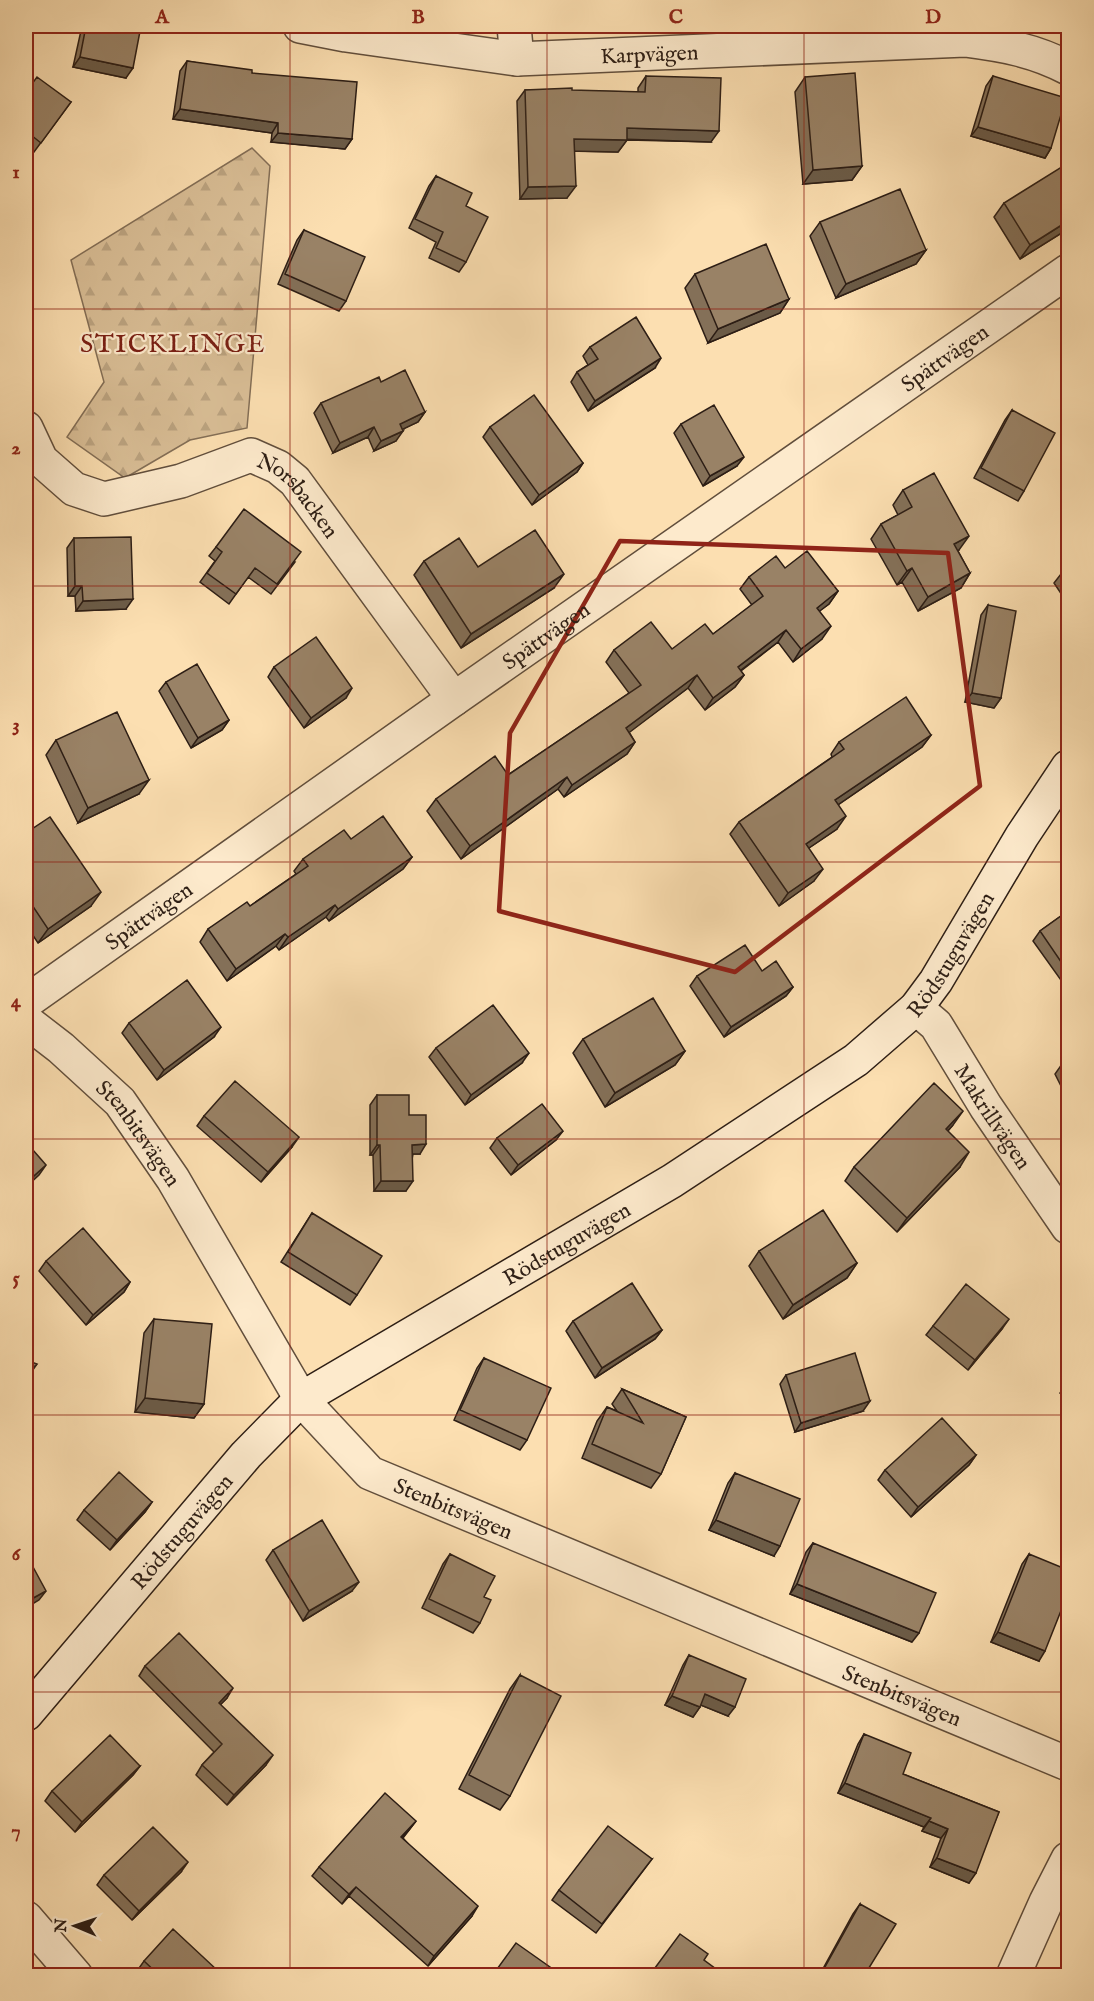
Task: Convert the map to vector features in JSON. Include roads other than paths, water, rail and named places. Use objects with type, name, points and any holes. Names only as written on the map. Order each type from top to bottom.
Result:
[{"type":"street","name":"Karpvägen","points":[[300,26],[346,35],[517,59],[965,40],[1009,45],[1048,58],[1068,68]]},
{"type":"street","points":[[514,26],[517,59]]},
{"type":"street","name":"Spättvägen","points":[[26,1002],[454,699],[1068,271]]},
{"type":"street","name":"Norsbacken","points":[[26,428],[41,460],[74,489],[104,499],[181,481],[251,455],[278,467],[295,481],[454,699]]},
{"type":"street","name":"Rödstuguvägen","points":[[30,1704],[246,1455],[301,1399],[672,1181],[856,1060],[916,1008],[936,981],[1023,836],[1068,767]]},
{"type":"street","name":"Makrillvägen","points":[[916,1008],[936,1025],[986,1107],[1068,1227]]},
{"type":"street","name":"Stenbitsvägen","points":[[26,1021],[62,1048],[120,1102],[173,1179],[301,1399],[370,1473],[1068,1764]]},
{"type":"street","points":[[1013,1976],[1068,1859]]},
{"type":"street","points":[[26,1918],[76,1976]]},
{"type":"district","name":"STICKLINGE","points":[[173,343]]}]
